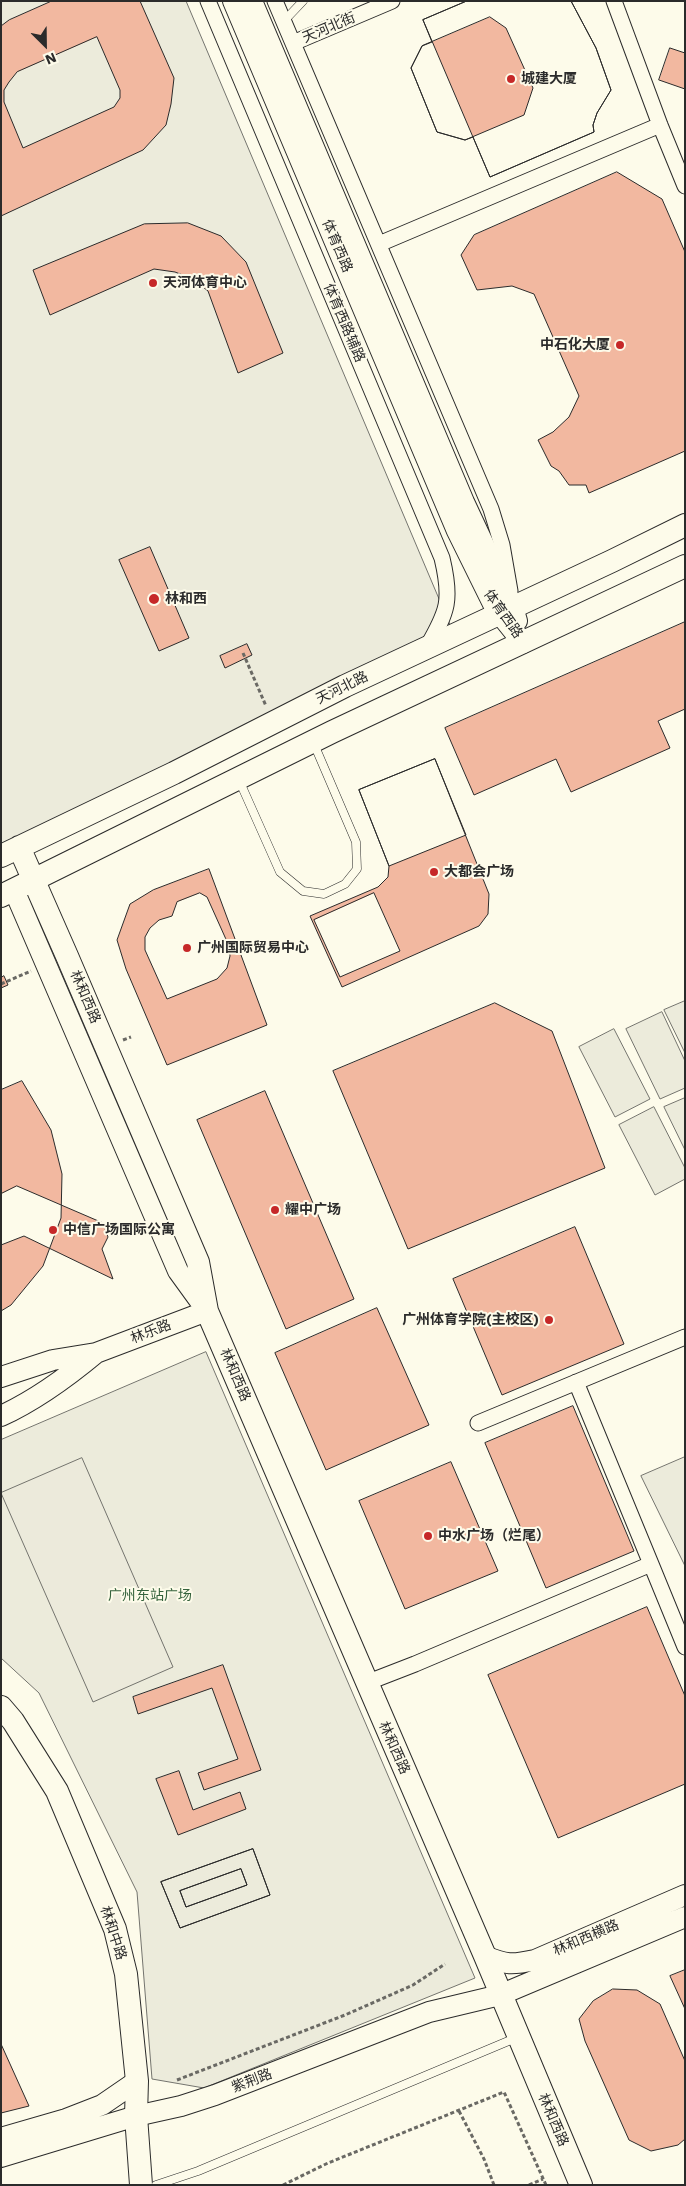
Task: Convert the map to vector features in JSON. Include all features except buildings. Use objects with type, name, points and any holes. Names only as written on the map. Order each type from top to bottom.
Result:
[{"type":"main road","name":"天河北路","points":[[10,852],[174,773],[323,696],[685,525]]},
{"type":"main road","points":[[612,561],[628,593]]},
{"type":"main road","points":[[8,893],[314,741],[685,566]]},
{"type":"main road","name":"林和西路","points":[[10,852],[34,880],[198,1262],[207,1311],[485,1956],[581,2185]]},
{"type":"main road","name":"林和中路","points":[[1,1707],[13,1721],[57,1792],[115,1929],[126,1974],[138,2081],[136,2116],[141,2185]]},
{"type":"street","name":"体育西路辅路","points":[[208,1],[442,558],[447,578],[446,610],[427,647]]},
{"type":"street","name":"体育西路","points":[[233,1],[457,531],[483,586],[506,610]]},
{"type":"street","name":"体育西路","points":[[252,1],[464,502],[506,610],[522,643]]},
{"type":"street","points":[[275,1],[380,244],[491,509],[502,545],[506,610]]},
{"type":"street","name":"天河北街","points":[[293,43],[392,1]]},
{"type":"street","points":[[614,1],[685,186]]},
{"type":"street","points":[[263,132],[284,124]]},
{"type":"street","points":[[380,244],[660,125]]},
{"type":"street","name":"林和西路","points":[[8,893],[178,1271],[207,1311]]},
{"type":"street","name":"林乐路","points":[[1,1377],[53,1360],[96,1353],[207,1311]]},
{"type":"street","points":[[478,1423],[685,1337]]},
{"type":"street","name":"林乐路","points":[[1,1416],[43,1394],[69,1376],[96,1353]]},
{"type":"street","points":[[576,1382],[685,1647]]},
{"type":"street","points":[[366,1682],[415,1664],[651,1564]]},
{"type":"street","name":"林和西横路","points":[[485,1956],[505,1965],[535,1960],[685,1895]]},
{"type":"street","name":"林和西横路","points":[[500,1995],[685,1917]]},
{"type":"street","name":"紫荆路","points":[[1,2157],[136,2116],[181,2106],[215,2095],[429,2012],[500,1995]]},
{"type":"street","points":[[1,2138],[66,2119],[102,2105],[138,2081]]},
{"type":"lane","points":[[284,21],[304,1]]},
{"type":"lane","points":[[238,778],[280,872],[303,890],[324,894],[345,884],[357,869],[356,842],[314,741]]},
{"type":"lane","points":[[156,2185],[198,2171],[518,2037]]},
{"type":"path","points":[[243,653],[268,712]]},
{"type":"path","points":[[1,984],[32,970]]},
{"type":"path","points":[[177,2080],[345,2015],[413,1985],[445,1964]]},
{"type":"path","points":[[283,2185],[328,2163],[504,2092],[546,2185]]},
{"type":"path","points":[[459,2111],[484,2159],[494,2185]]},
{"type":"path","points":[[529,2185],[543,2179]]},
{"type":"green space","name":"天河体育中心","points":[[1,1],[186,1],[456,639],[1,850]]},
{"type":"green space","points":[[685,1001],[685,1053],[664,1010]]},
{"type":"green space","points":[[662,1012],[685,1061],[685,1088],[660,1099],[626,1029]]},
{"type":"green space","points":[[614,1029],[650,1099],[615,1117],[579,1047]]},
{"type":"green space","points":[[685,1098],[685,1150],[664,1107]]},
{"type":"green space","points":[[654,1107],[685,1168],[685,1179],[655,1195],[619,1125]]},
{"type":"green space","name":"广州东站广场","points":[[206,1352],[475,1978],[204,2088],[152,2079],[137,1892],[39,1693],[1,1658],[1,1440]]},
{"type":"green space","points":[[685,1457],[685,1566],[641,1476]]},
{"type":"shaded area","points":[[82,1458],[173,1667],[93,1702],[1,1493]]},
{"type":"place","name":"城建大厦","points":[[511,79]]},
{"type":"place","name":"天河体育中心","points":[[153,283]]},
{"type":"place","name":"中石化大厦","points":[[620,345]]},
{"type":"place","name":"林和西","points":[[154,599]]},
{"type":"place","name":"大都会广场","points":[[434,872]]},
{"type":"place","name":"广州国际贸易中心","points":[[187,948]]},
{"type":"place","name":"耀中广场","points":[[275,1210]]},
{"type":"place","name":"中信广场国际公寓","points":[[53,1230]]},
{"type":"place","name":"广州体育学院(主校区)","points":[[549,1320]]},
{"type":"place","name":"中水广场（烂尾）","points":[[428,1536]]}]
